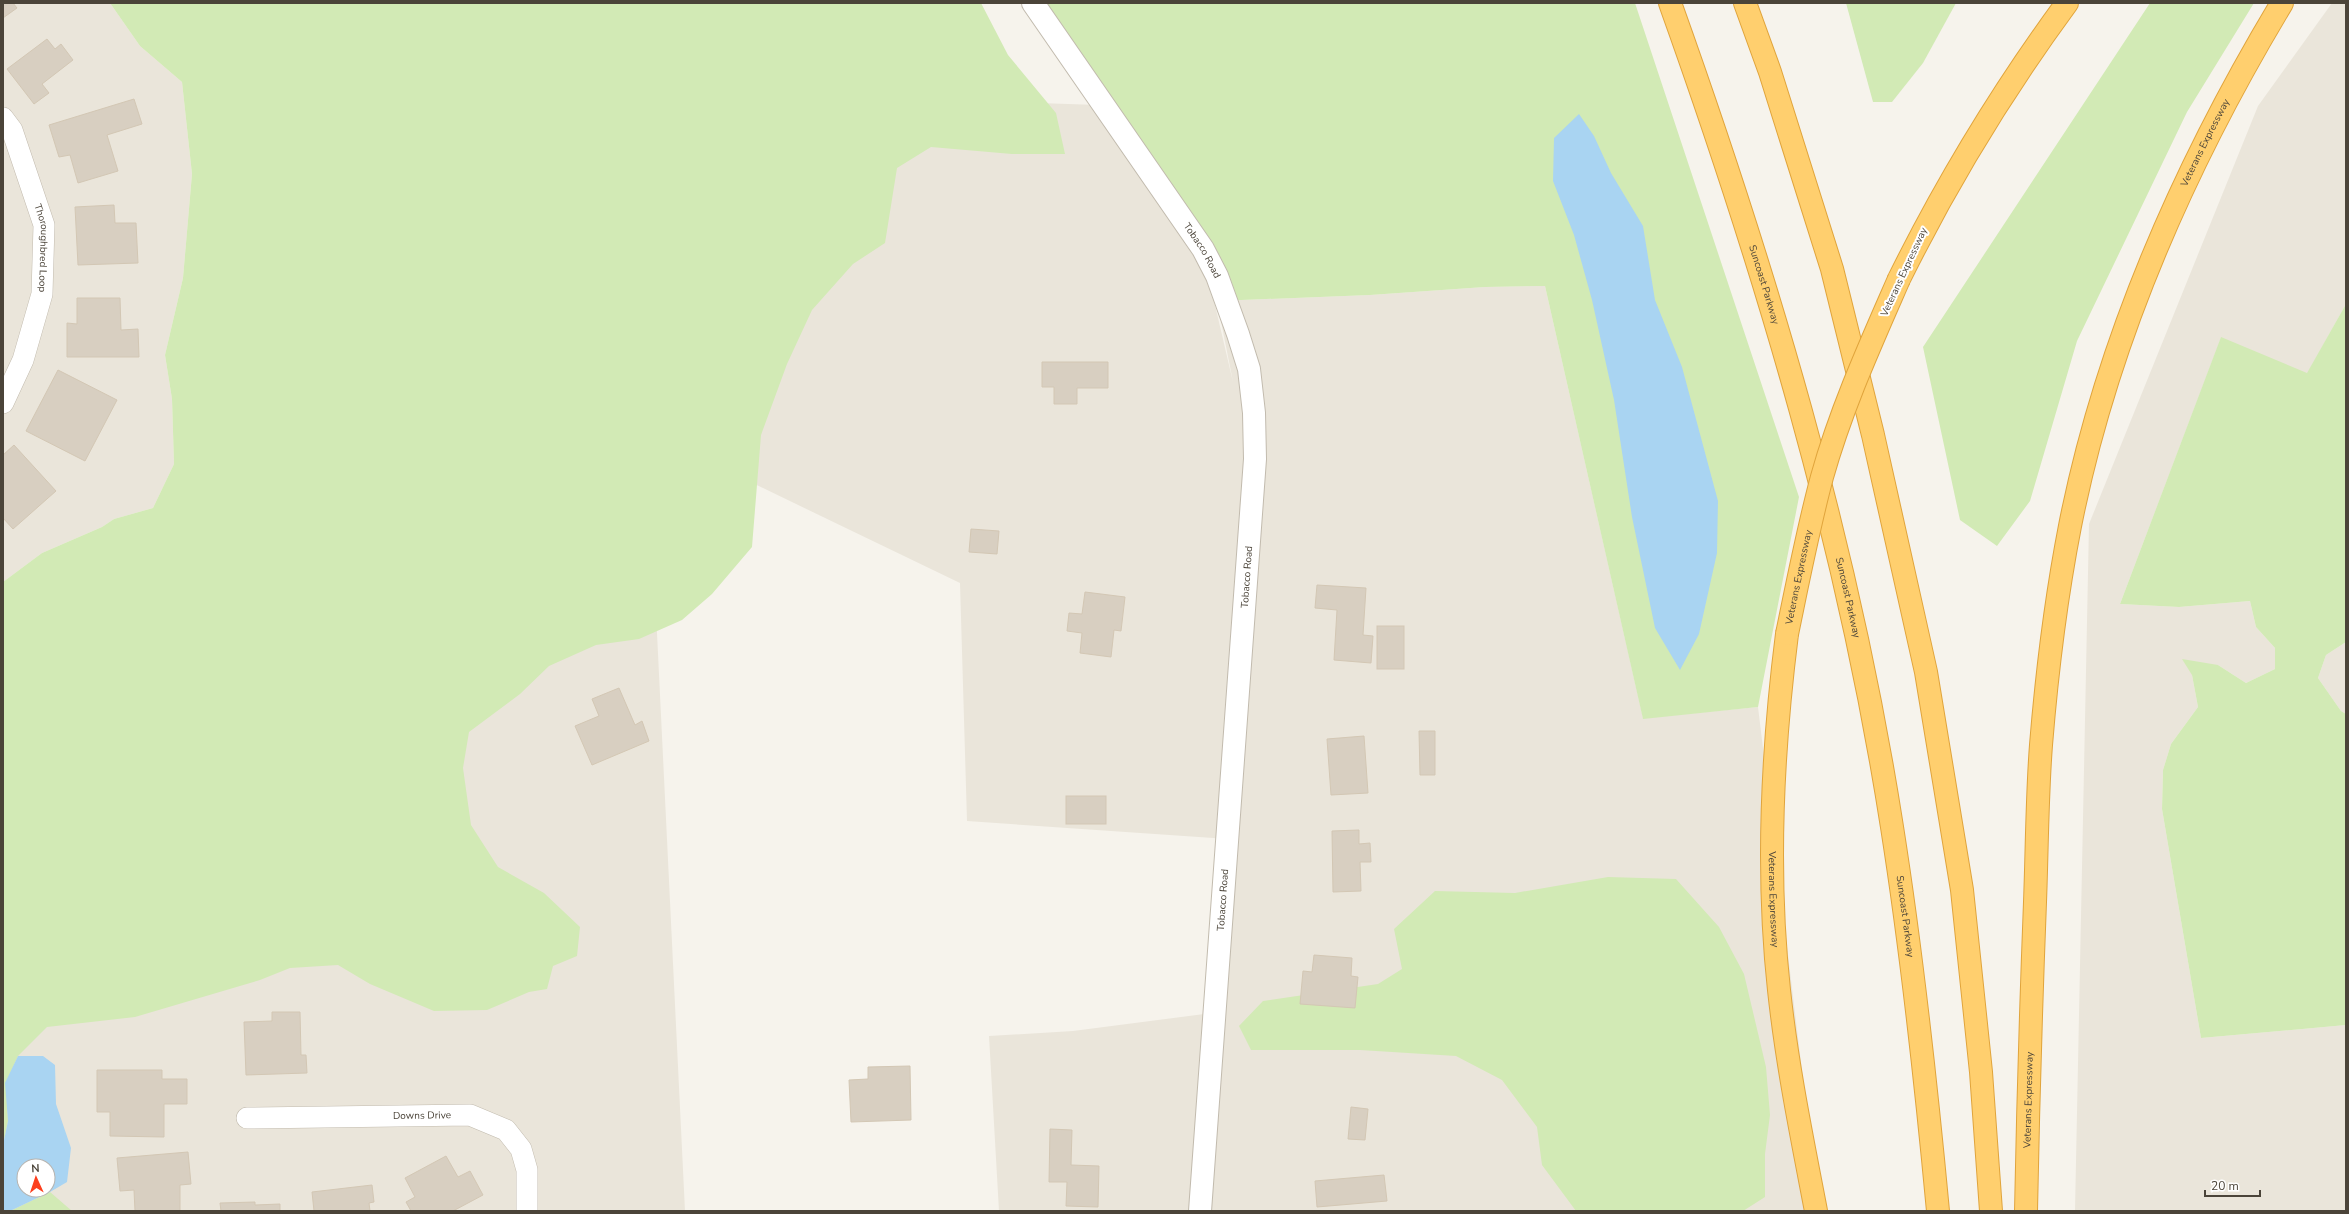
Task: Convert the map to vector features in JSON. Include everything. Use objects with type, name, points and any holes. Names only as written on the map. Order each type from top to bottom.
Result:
[{"type":"highway","name":"Suncoast Parkway","points":[[1670,3],[1742,209],[1785,349],[1843,577],[1892,825],[1925,1073],[1938,1211]]},
{"type":"highway","points":[[1745,3],[1770,72],[1832,269],[1875,443],[1926,672],[1962,890],[1981,1072],[1991,1211]]},
{"type":"highway","name":"Veterans Expressway","points":[[1816,1211],[1784,1038],[1774,939],[1772,861],[1773,774],[1787,634],[1803,556],[1823,476],[1854,384],[1899,279],[1952,178],[2035,46],[2067,3]]},
{"type":"highway","name":"Veterans Expressway","points":[[2026,1211],[2041,747],[2057,602],[2071,523],[2107,380],[2130,310],[2153,252],[2216,117],[2282,3]]},
{"type":"street","name":"Tobacco Road","points":[[1033,3],[1203,249],[1228,304],[1249,370],[1254,413],[1255,459],[1200,1211]]},
{"type":"street","name":"Thoroughbred Loop","points":[[3,118],[12,130],[44,225],[42,294],[24,360],[3,403]]},
{"type":"street","name":"Downs Drive","points":[[247,1118],[470,1116],[506,1130],[521,1149],[527,1170],[527,1211]]},
{"type":"shaded area","points":[[3,3],[110,3],[140,46],[182,82],[192,174],[183,278],[165,355],[172,399],[174,464],[153,508],[114,519],[102,527],[42,553],[3,582]]},
{"type":"shaded area","points":[[2332,3],[2346,3],[2346,304],[2307,374],[2221,338],[2120,604],[2179,607],[2250,601],[2256,627],[2275,648],[2275,669],[2246,683],[2218,665],[2192,675],[2198,707],[2171,744],[2163,770],[2162,809],[2201,1038],[2346,1025],[2346,1211],[2075,1211],[2089,524],[2258,106]]},
{"type":"shaded area","points":[[949,100],[1098,105],[1187,233],[1211,288],[1233,382],[1217,301],[1370,295],[1485,287],[1545,286],[1643,718],[1758,707],[1819,1211],[999,1211],[989,1036],[1073,1031],[1212,1013],[1228,839],[967,821],[960,583],[684,450],[845,203]]},
{"type":"shaded area","points":[[654,571],[685,1211],[3,1211],[3,674]]},
{"type":"shaded area","points":[[2346,642],[2346,714],[2341,711],[2318,678],[2326,655]]},
{"type":"green space","points":[[110,3],[981,3],[1008,55],[1056,113],[1065,154],[1012,154],[931,147],[897,168],[885,243],[853,264],[812,310],[787,364],[761,435],[752,547],[712,594],[682,620],[639,639],[596,645],[549,666],[520,694],[469,732],[463,768],[471,825],[498,867],[544,893],[580,927],[577,956],[553,966],[547,989],[529,992],[487,1010],[434,1011],[370,984],[338,965],[290,968],[260,980],[135,1017],[47,1027],[18,1056],[6,1083],[8,1121],[3,1145],[3,582],[42,553],[102,527],[114,519],[153,508],[174,464],[172,399],[165,355],[183,278],[192,174],[182,82],[140,46]]},
{"type":"green space","points":[[1031,3],[1635,3],[1799,497],[1758,707],[1643,719],[1545,286],[1485,287],[1370,295],[1217,301],[1187,233]]},
{"type":"green space","points":[[1846,3],[1956,3],[1923,63],[1892,102],[1873,102]]},
{"type":"green space","points":[[2150,3],[2254,3],[2187,112],[2077,341],[2030,501],[1997,546],[1960,520],[1923,347]]},
{"type":"green space","points":[[2346,304],[2346,642],[2326,655],[2318,678],[2341,711],[2346,714],[2346,1025],[2201,1038],[2162,809],[2163,770],[2171,744],[2198,707],[2192,675],[2182,659],[2218,665],[2246,683],[2275,669],[2275,648],[2256,627],[2250,601],[2179,607],[2120,604],[2221,337],[2307,373]]},
{"type":"green space","points":[[1608,877],[1676,879],[1719,927],[1744,974],[1766,1067],[1770,1115],[1765,1154],[1765,1197],[1743,1211],[1576,1211],[1542,1165],[1537,1127],[1502,1080],[1456,1056],[1360,1050],[1251,1050],[1239,1026],[1263,1001],[1378,984],[1402,969],[1394,929],[1435,891],[1515,893]]},
{"type":"green space","points":[[56,1197],[72,1211],[10,1211],[37,1198]]},
{"type":"water","points":[[1579,114],[1594,136],[1611,173],[1643,226],[1655,300],[1682,367],[1718,501],[1717,553],[1699,634],[1680,670],[1655,628],[1632,517],[1614,400],[1592,300],[1574,235],[1553,181],[1554,138]]},
{"type":"water","points":[[18,1056],[43,1056],[55,1065],[56,1104],[71,1148],[67,1182],[56,1188],[56,1158],[16,1158],[16,1198],[37,1198],[10,1211],[3,1211],[3,1145],[8,1121],[5,1083]]},
{"type":"building","points":[[3,3],[13,3],[17,8],[3,18]]},
{"type":"building","points":[[47,39],[55,49],[61,44],[73,60],[42,84],[49,93],[34,104],[7,69]]},
{"type":"building","points":[[134,99],[142,124],[107,135],[118,171],[78,183],[70,155],[59,157],[49,125]]},
{"type":"building","points":[[114,205],[115,223],[136,223],[138,263],[78,265],[75,207]]},
{"type":"building","points":[[77,298],[120,298],[121,330],[138,329],[139,357],[67,357],[67,323],[77,324]]},
{"type":"building","points":[[1042,362],[1108,362],[1108,388],[1077,388],[1077,404],[1054,404],[1054,387],[1042,387]]},
{"type":"building","points":[[58,370],[117,400],[85,461],[26,431]]},
{"type":"building","points":[[14,445],[56,491],[13,529],[3,518],[3,455]]},
{"type":"building","points":[[971,529],[999,531],[997,554],[969,552]]},
{"type":"building","points":[[1317,585],[1366,588],[1363,635],[1373,636],[1371,663],[1334,660],[1337,610],[1315,608]]},
{"type":"building","points":[[1085,592],[1125,597],[1121,631],[1114,630],[1111,657],[1080,653],[1082,633],[1067,631],[1069,613],[1082,614]]},
{"type":"building","points":[[1377,626],[1404,626],[1404,669],[1377,669]]},
{"type":"building","points":[[619,688],[635,725],[642,721],[649,741],[592,765],[575,726],[599,716],[592,699]]},
{"type":"building","points":[[1419,731],[1435,731],[1435,775],[1420,775]]},
{"type":"building","points":[[1364,736],[1368,793],[1331,795],[1327,739]]},
{"type":"building","points":[[1066,796],[1106,796],[1106,824],[1066,824]]},
{"type":"building","points":[[1359,830],[1359,844],[1370,843],[1371,862],[1360,862],[1361,891],[1333,892],[1332,831]]},
{"type":"building","points":[[1314,955],[1352,958],[1351,976],[1358,977],[1355,1008],[1300,1004],[1303,971],[1312,972]]},
{"type":"building","points":[[272,1012],[300,1012],[301,1055],[306,1055],[307,1073],[246,1075],[244,1022],[272,1021]]},
{"type":"building","points":[[910,1066],[911,1120],[851,1122],[849,1080],[868,1079],[868,1067]]},
{"type":"building","points":[[97,1070],[162,1070],[162,1079],[187,1079],[187,1104],[164,1104],[164,1137],[110,1136],[110,1112],[97,1112]]},
{"type":"building","points":[[1351,1107],[1368,1109],[1365,1140],[1348,1139]]},
{"type":"building","points":[[1050,1129],[1072,1130],[1071,1165],[1099,1166],[1098,1207],[1066,1206],[1067,1182],[1049,1182]]},
{"type":"building","points":[[188,1152],[191,1184],[180,1185],[180,1211],[135,1211],[134,1190],[120,1191],[117,1158]]},
{"type":"building","points":[[446,1156],[458,1177],[470,1171],[483,1195],[453,1211],[411,1211],[406,1202],[415,1197],[405,1178]]},
{"type":"building","points":[[1384,1175],[1387,1201],[1317,1207],[1315,1181]]},
{"type":"building","points":[[372,1185],[374,1202],[369,1203],[370,1211],[314,1211],[312,1192]]},
{"type":"building","points":[[255,1202],[255,1205],[280,1204],[280,1211],[221,1211],[220,1203]]}]
